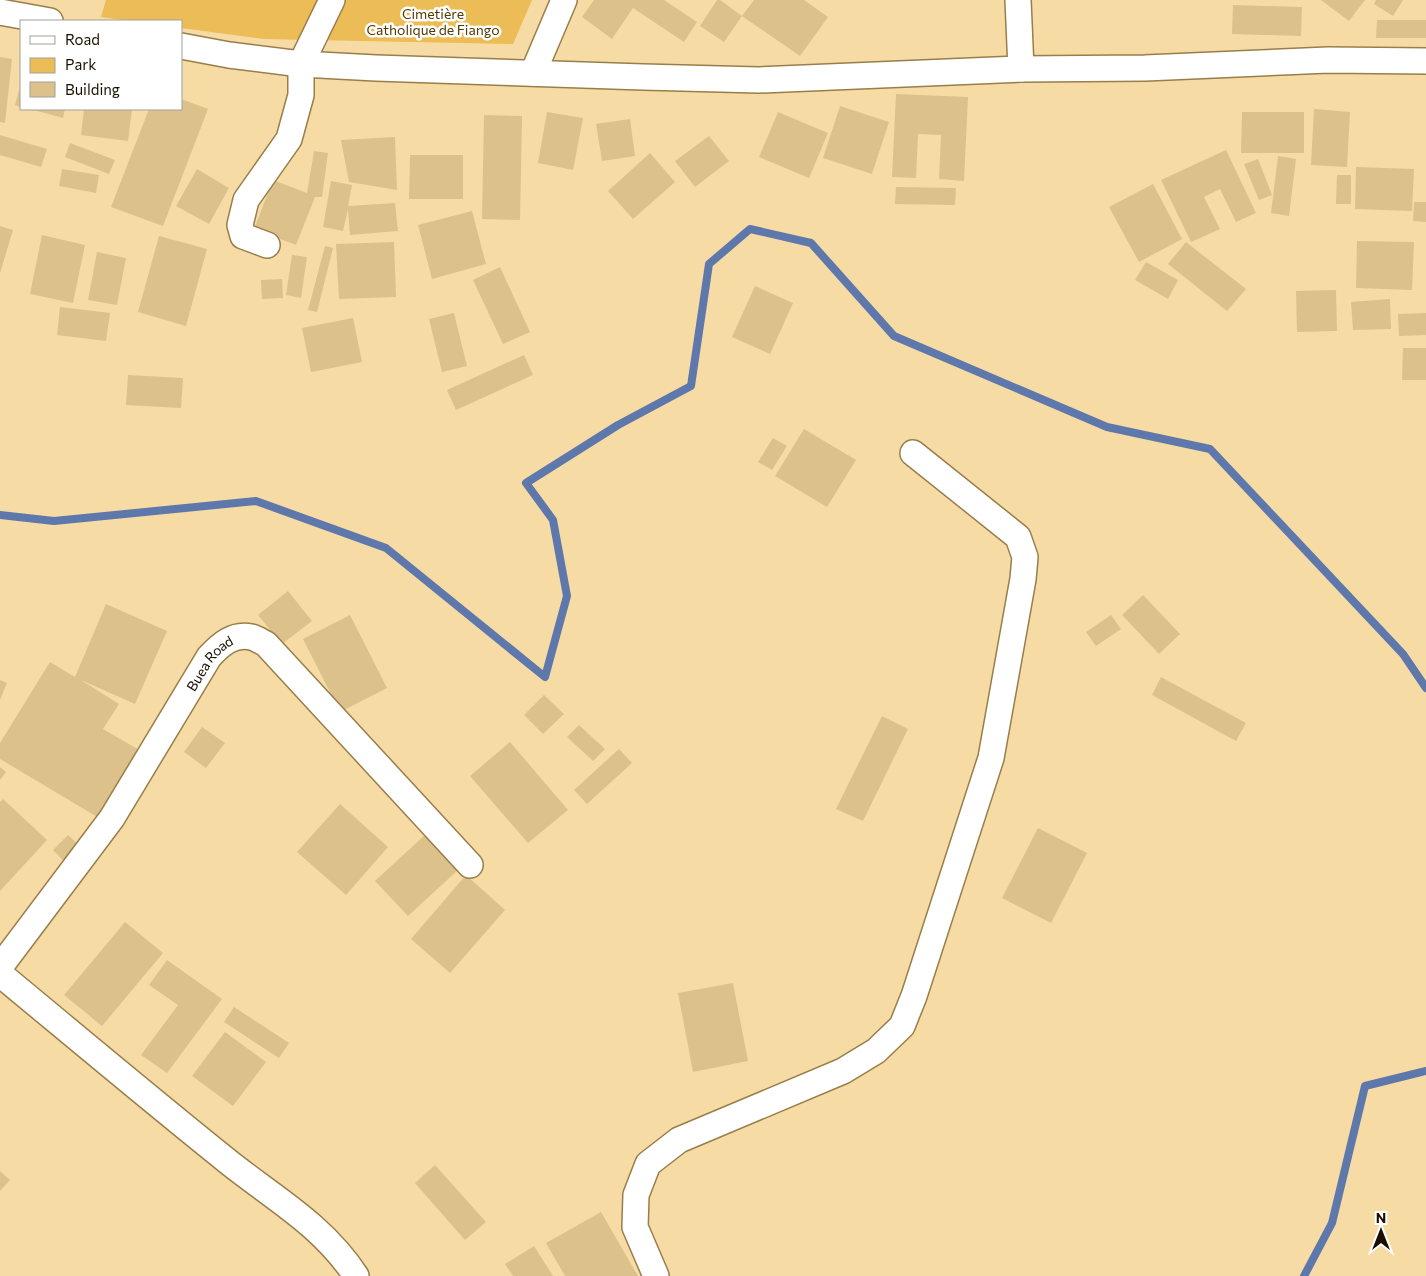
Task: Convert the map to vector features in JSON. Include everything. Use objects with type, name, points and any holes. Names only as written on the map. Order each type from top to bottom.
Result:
[{"type":"street","points":[[267,245],[243,236],[240,225],[246,200],[289,139],[300,95],[300,64],[332,0]]},
{"type":"street","points":[[533,73],[564,0]]},
{"type":"street","points":[[1018,0],[1021,69]]},
{"type":"street","points":[[0,12],[44,20]]},
{"type":"street","points":[[182,46],[230,55],[300,64],[759,80],[1021,69],[1145,68],[1328,60],[1426,61]]},
{"type":"street","points":[[656,1276],[635,1226],[636,1196],[648,1164],[679,1140],[843,1071],[876,1051],[902,1026],[914,996],[991,758],[1023,579],[1025,557],[1018,537],[913,453]]},
{"type":"street","name":"Buea Road","points":[[2,962],[112,818],[209,657],[221,644],[233,638],[251,637],[266,644],[470,865]]},
{"type":"street","points":[[2,962],[227,1161],[316,1227],[345,1259],[356,1276]]},
{"type":"green space","name":"Cimetière Catholique de Fiango","points":[[106,0],[532,0],[513,44],[264,39],[182,28],[182,20],[123,20],[101,17]]},
{"type":"building","points":[[594,0],[664,0],[697,22],[684,42],[633,8],[612,39],[582,17]]},
{"type":"building","points":[[717,0],[720,0],[742,16],[724,42],[700,26]]},
{"type":"building","points":[[754,0],[804,0],[828,17],[800,56],[742,16]]},
{"type":"building","points":[[1321,0],[1365,0],[1349,21]]},
{"type":"building","points":[[1376,0],[1403,0],[1393,16],[1374,4]]},
{"type":"building","points":[[1233,5],[1302,7],[1301,36],[1232,34]]},
{"type":"building","points":[[1377,20],[1426,20],[1426,38],[1376,38]]},
{"type":"building","points":[[0,57],[12,59],[5,123],[0,122]]},
{"type":"building","points":[[20,88],[20,107],[15,105]]},
{"type":"building","points":[[896,94],[968,97],[964,181],[939,179],[941,135],[918,134],[916,178],[892,177]]},
{"type":"building","points":[[182,99],[208,109],[163,226],[111,207],[149,110],[182,110]]},
{"type":"building","points":[[840,106],[889,122],[872,174],[823,158]]},
{"type":"building","points":[[1314,109],[1350,112],[1347,167],[1311,165]]},
{"type":"building","points":[[34,110],[65,110],[63,118]]},
{"type":"building","points":[[84,110],[132,110],[128,141],[81,135]]},
{"type":"building","points":[[547,112],[583,118],[573,170],[538,163]]},
{"type":"building","points":[[778,112],[828,133],[809,178],[759,157]]},
{"type":"building","points":[[1242,112],[1304,112],[1304,153],[1241,153]]},
{"type":"building","points":[[484,115],[522,116],[520,220],[482,219]]},
{"type":"building","points":[[630,119],[635,156],[602,161],[596,124]]},
{"type":"building","points":[[0,135],[47,149],[41,167],[0,155]]},
{"type":"building","points":[[709,136],[729,161],[695,187],[675,161]]},
{"type":"building","points":[[395,137],[397,190],[349,182],[341,140]]},
{"type":"building","points":[[70,143],[115,160],[109,174],[65,157]]},
{"type":"building","points":[[1226,150],[1256,213],[1236,222],[1220,189],[1204,197],[1220,229],[1191,242],[1161,180]]},
{"type":"building","points":[[314,151],[328,153],[322,197],[315,197],[296,245],[254,229],[273,180],[307,193]]},
{"type":"building","points":[[650,153],[675,182],[633,219],[608,191]]},
{"type":"building","points":[[410,155],[463,155],[463,199],[409,199]]},
{"type":"building","points":[[1278,156],[1296,159],[1289,216],[1271,213]]},
{"type":"building","points":[[1258,159],[1272,195],[1259,200],[1244,164]]},
{"type":"building","points":[[1356,167],[1414,169],[1412,211],[1355,209]]},
{"type":"building","points":[[62,169],[99,175],[96,193],[59,186]]},
{"type":"building","points":[[197,169],[229,188],[209,224],[176,206]]},
{"type":"building","points":[[1337,175],[1351,175],[1351,204],[1336,204]]},
{"type":"building","points":[[331,181],[352,185],[348,206],[395,203],[398,231],[350,235],[348,209],[343,231],[323,227]]},
{"type":"building","points":[[1153,184],[1182,239],[1139,262],[1109,207]]},
{"type":"building","points":[[896,187],[956,188],[955,205],[895,204]]},
{"type":"building","points":[[1414,202],[1426,202],[1426,222],[1413,221]]},
{"type":"building","points":[[472,211],[486,264],[432,279],[418,225]]},
{"type":"building","points":[[0,226],[13,230],[0,273]]},
{"type":"building","points":[[42,235],[85,245],[73,303],[30,294]]},
{"type":"building","points":[[159,236],[207,249],[186,326],[138,312]]},
{"type":"building","points":[[1357,241],[1414,242],[1412,290],[1356,288]]},
{"type":"building","points":[[394,242],[396,297],[339,299],[336,244]]},
{"type":"building","points":[[1186,242],[1246,289],[1227,311],[1168,264]]},
{"type":"building","points":[[325,246],[333,248],[317,312],[308,310]]},
{"type":"building","points":[[97,252],[126,258],[117,305],[88,300]]},
{"type":"building","points":[[292,255],[307,257],[301,298],[286,295]]},
{"type":"building","points":[[1146,262],[1178,280],[1168,299],[1135,280]]},
{"type":"building","points":[[500,267],[530,332],[503,344],[473,280]]},
{"type":"building","points":[[282,279],[283,298],[262,299],[261,280]]},
{"type":"building","points":[[755,286],[793,303],[770,354],[732,337]]},
{"type":"building","points":[[1336,290],[1337,331],[1297,332],[1296,291]]},
{"type":"building","points":[[1390,299],[1391,329],[1353,330],[1351,302]]},
{"type":"building","points":[[60,307],[110,313],[106,341],[57,335]]},
{"type":"building","points":[[454,313],[467,366],[442,372],[429,319]]},
{"type":"building","points":[[1426,313],[1426,335],[1399,336],[1398,314]]},
{"type":"building","points":[[353,318],[362,362],[311,372],[302,328]]},
{"type":"building","points":[[1403,348],[1426,348],[1426,380],[1402,380]]},
{"type":"building","points":[[524,355],[533,375],[456,410],[447,390]]},
{"type":"building","points":[[128,375],[183,378],[181,408],[126,405]]},
{"type":"building","points":[[804,429],[856,460],[827,507],[775,476]]},
{"type":"building","points":[[773,438],[787,446],[772,470],[758,462]]},
{"type":"building","points":[[288,591],[312,621],[282,644],[258,615]]},
{"type":"building","points":[[1143,595],[1180,634],[1159,654],[1122,615]]},
{"type":"building","points":[[106,604],[167,631],[135,704],[81,680],[119,704],[103,729],[141,751],[99,818],[0,759],[0,743],[50,662],[75,677]]},
{"type":"building","points":[[350,615],[387,688],[340,712],[303,639]]},
{"type":"building","points":[[1111,615],[1121,629],[1096,646],[1086,632]]},
{"type":"building","points":[[1161,677],[1246,723],[1236,741],[1152,695]]},
{"type":"building","points":[[0,680],[7,683],[0,700]]},
{"type":"building","points":[[544,695],[564,714],[543,734],[524,715]]},
{"type":"building","points":[[882,716],[908,729],[863,821],[836,809]]},
{"type":"building","points":[[579,725],[605,749],[593,761],[567,737]]},
{"type":"building","points":[[202,727],[225,743],[206,768],[184,752]]},
{"type":"building","points":[[510,742],[568,810],[528,843],[470,776]]},
{"type":"building","points":[[619,749],[632,763],[587,804],[574,790]]},
{"type":"building","points":[[0,767],[6,772],[0,780]]},
{"type":"building","points":[[3,799],[47,840],[0,891],[0,802]]},
{"type":"building","points":[[340,804],[388,847],[346,895],[297,852]]},
{"type":"building","points":[[1038,828],[1087,853],[1051,923],[1002,898]]},
{"type":"building","points":[[426,834],[459,869],[408,916],[375,881]]},
{"type":"building","points":[[68,835],[83,849],[68,865],[53,850]]},
{"type":"building","points":[[466,875],[505,910],[450,973],[411,939]]},
{"type":"building","points":[[125,922],[163,953],[102,1026],[64,995]]},
{"type":"building","points":[[167,960],[222,999],[167,1073],[141,1055],[178,1005],[149,985]]},
{"type":"building","points":[[733,983],[748,1061],[693,1072],[678,993]]},
{"type":"building","points":[[234,1007],[289,1043],[279,1058],[224,1022]]},
{"type":"building","points":[[225,1032],[266,1062],[233,1106],[192,1076]]},
{"type":"building","points":[[435,1165],[486,1222],[465,1240],[415,1183]]},
{"type":"building","points":[[0,1171],[10,1180],[0,1191]]},
{"type":"building","points":[[601,1212],[638,1276],[565,1276],[546,1243]]},
{"type":"building","points":[[534,1246],[553,1276],[513,1276],[505,1264]]},
{"type":"waterway","points":[[0,515],[54,521],[256,501],[386,548],[545,677],[567,596],[553,520],[526,483],[618,425],[691,386],[709,264],[750,229],[811,243],[894,336],[1107,427],[1210,449],[1403,654],[1426,688]]},
{"type":"waterway","points":[[1304,1276],[1332,1223],[1365,1086],[1426,1071]]}]
